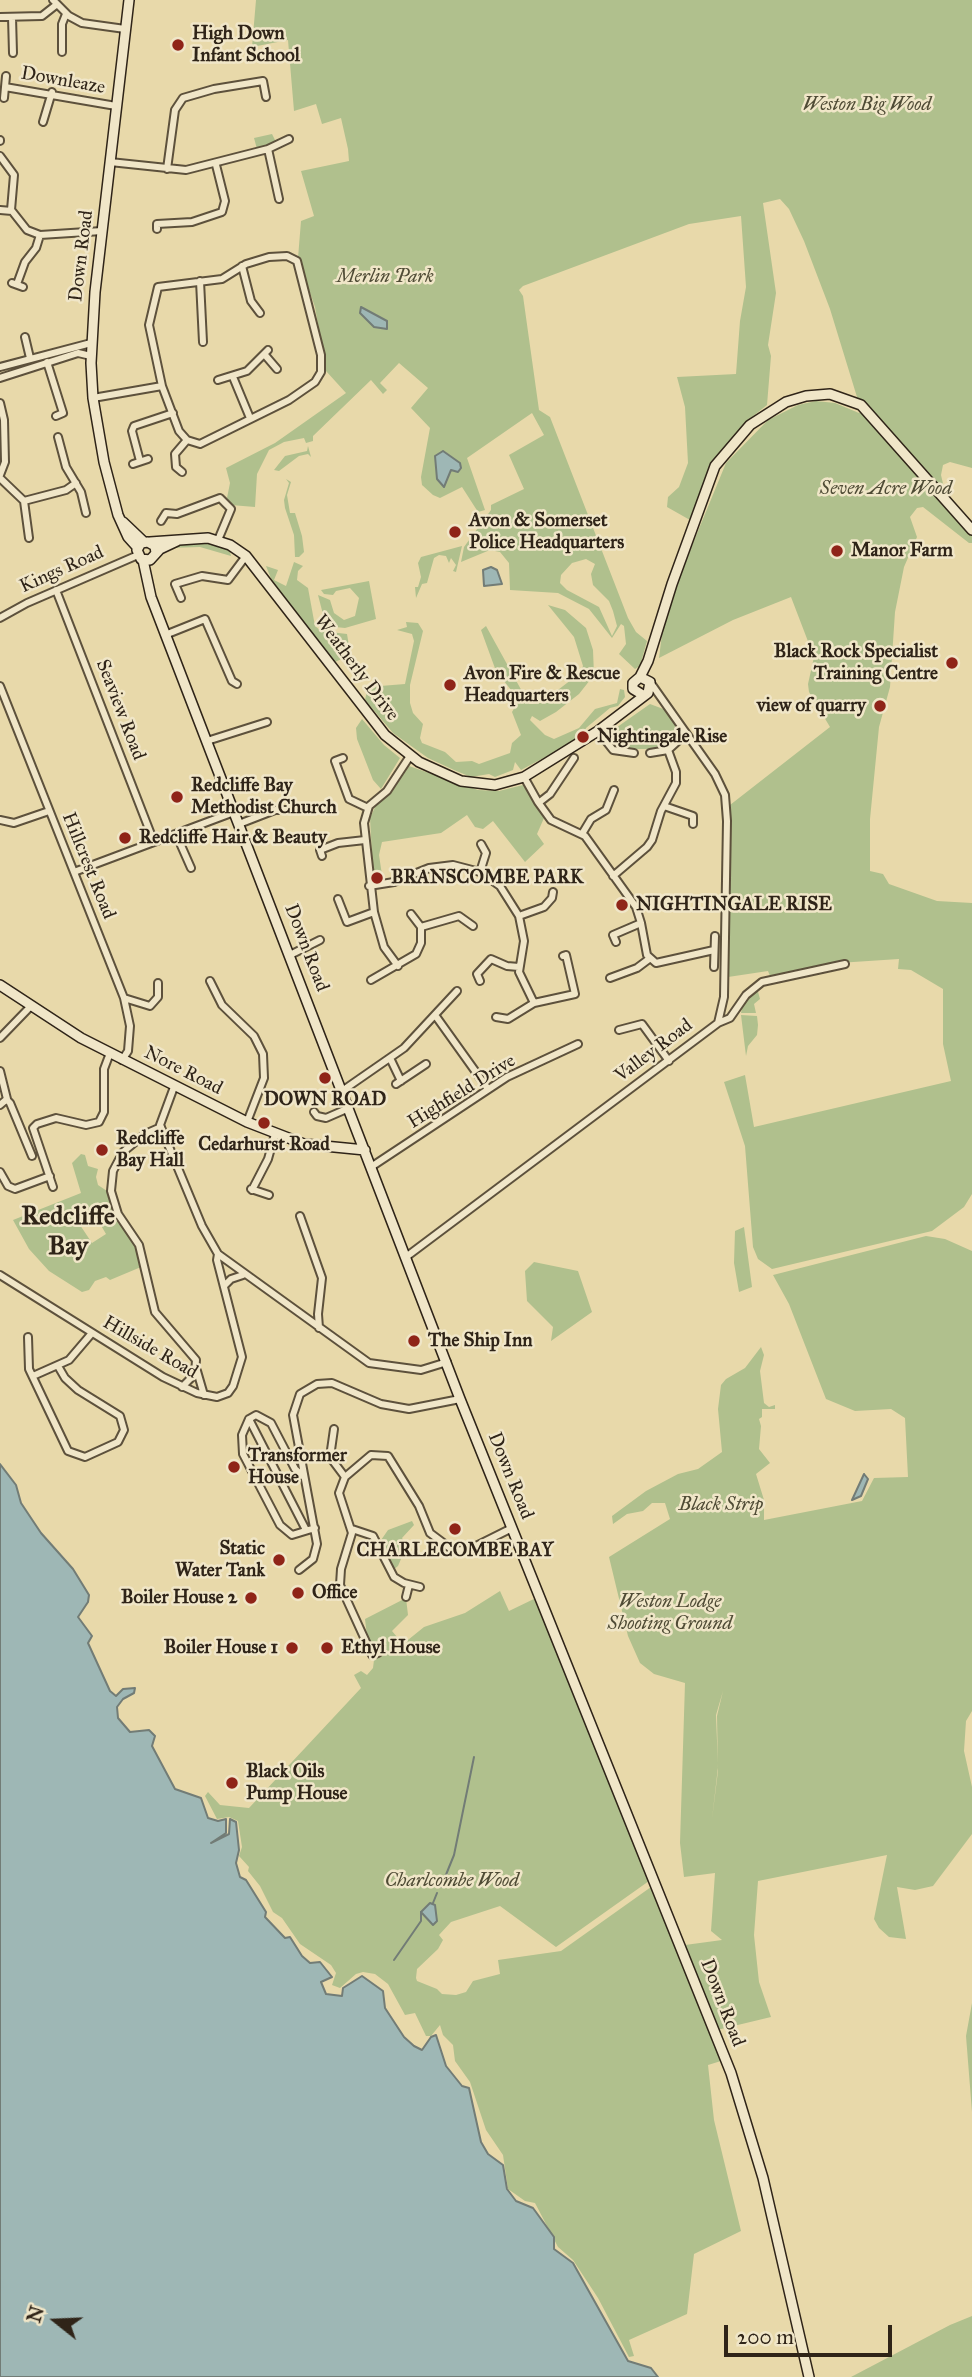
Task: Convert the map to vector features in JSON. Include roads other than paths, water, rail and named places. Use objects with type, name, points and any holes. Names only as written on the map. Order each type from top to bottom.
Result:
[{"type":"street","name":"Down Road","points":[[129,0],[102,231],[91,356],[93,398],[104,462],[118,515],[129,540],[142,550],[155,555],[151,597]]},
{"type":"street","points":[[0,17],[42,16],[54,2],[66,14],[90,26],[125,29]]},
{"type":"street","points":[[62,52],[62,24],[66,14]]},
{"type":"street","points":[[12,17],[12,53]]},
{"type":"street","name":"Downleaze","points":[[4,98],[6,76]]},
{"type":"street","points":[[167,169],[174,114],[181,99],[263,77],[266,97]]},
{"type":"street","name":"Downleaze","points":[[5,87],[52,92],[116,106]]},
{"type":"street","points":[[46,117],[52,92]]},
{"type":"street","points":[[110,162],[184,171],[216,165],[268,149],[289,139]]},
{"type":"street","points":[[268,149],[280,194]]},
{"type":"street","points":[[0,156],[13,175],[11,210],[29,231],[40,235],[102,231]]},
{"type":"street","points":[[158,223],[192,222],[222,212],[225,201],[216,165]]},
{"type":"street","points":[[0,210],[11,210]]},
{"type":"street","points":[[17,285],[40,235]]},
{"type":"street","points":[[145,291],[155,292],[168,284],[222,279],[242,266],[277,256],[297,261],[321,359],[320,376],[310,387],[289,400],[250,418],[213,440],[200,444],[187,440],[177,428],[162,386],[149,325],[155,292]]},
{"type":"street","points":[[242,266],[252,310],[260,313]]},
{"type":"street","points":[[200,281],[205,338]]},
{"type":"street","points":[[25,337],[30,358]]},
{"type":"street","points":[[0,367],[91,343]]},
{"type":"street","points":[[0,378],[78,353],[91,356]]},
{"type":"street","points":[[218,380],[233,377],[255,366],[267,353],[277,369]]},
{"type":"street","points":[[47,362],[63,413],[56,415]]},
{"type":"street","points":[[233,377],[250,418]]},
{"type":"street","points":[[93,398],[162,386]]},
{"type":"street","points":[[644,695],[650,690],[646,679],[648,661],[672,584],[715,466],[750,425],[786,402],[806,396],[830,394],[861,405],[972,530]]},
{"type":"street","points":[[0,403],[4,420],[5,462],[0,477],[24,502],[23,531],[29,538]]},
{"type":"street","points":[[148,458],[136,462],[132,431],[134,426],[173,412]]},
{"type":"street","points":[[182,472],[176,467],[172,454],[187,440]]},
{"type":"street","points":[[57,442],[67,469],[76,483],[80,505],[86,513]]},
{"type":"street","points":[[24,502],[76,483]]},
{"type":"street","points":[[161,521],[166,513],[177,514],[216,498],[226,501],[231,509]]},
{"type":"street","points":[[231,509],[241,510]]},
{"type":"street","points":[[218,540],[231,509]]},
{"type":"street","name":"Weatherly Drive","points":[[155,555],[185,538]]},
{"type":"street","name":"Weatherly Drive","points":[[142,550],[185,538],[218,540],[246,556],[375,724],[410,756],[444,775],[472,784],[495,785],[524,777],[598,731],[644,695]]},
{"type":"street","name":"Down Road","points":[[142,550],[151,597],[165,635],[460,1399],[731,2073],[763,2178],[809,2377]]},
{"type":"street","points":[[142,550],[155,555]]},
{"type":"street","name":"Kings Road","points":[[0,618],[142,550]]},
{"type":"street","points":[[181,598],[173,581],[204,575],[229,584],[246,556]]},
{"type":"street","name":"Seaview Road","points":[[56,590],[154,842]]},
{"type":"street","points":[[165,635],[205,620],[232,681],[237,684]]},
{"type":"street","points":[[625,710],[633,683],[646,679]]},
{"type":"street","name":"Valley Road","points":[[406,1257],[718,1023],[724,997],[727,806],[715,774],[646,679]]},
{"type":"street","name":"Hillcrest Road","points":[[0,686],[124,998],[130,1026],[128,1051],[122,1060]]},
{"type":"street","name":"Valley Road","points":[[633,689],[666,705]]},
{"type":"street","points":[[206,741],[267,722]]},
{"type":"street","points":[[598,731],[611,749],[629,756]]},
{"type":"street","points":[[650,753],[668,750],[680,740]]},
{"type":"street","points":[[612,876],[650,850],[664,806],[679,773],[668,750]]},
{"type":"street","points":[[398,966],[384,947],[374,912],[365,840],[368,808],[388,790],[410,756]]},
{"type":"street","points":[[343,758],[335,761],[349,798],[368,808]]},
{"type":"street","points":[[538,802],[549,796],[574,758]]},
{"type":"street","points":[[556,768],[563,774]]},
{"type":"street","points":[[524,777],[551,820],[582,834],[632,901],[641,923],[649,959]]},
{"type":"street","points":[[582,834],[592,818],[605,811],[608,798],[614,790]]},
{"type":"street","points":[[664,806],[694,817]]},
{"type":"street","points":[[239,824],[291,808]]},
{"type":"street","points":[[0,820],[14,823],[49,811]]},
{"type":"street","points":[[74,872],[234,812]]},
{"type":"street","points":[[178,833],[191,864]]},
{"type":"street","points":[[320,850],[342,842],[365,840]]},
{"type":"street","points":[[480,872],[489,855],[481,844]]},
{"type":"street","points":[[369,886],[394,882],[437,866],[456,865],[480,872],[507,894],[519,916],[524,941],[519,967],[534,1003]]},
{"type":"street","points":[[519,916],[541,909],[554,897]]},
{"type":"street","points":[[338,899],[349,925],[374,912]]},
{"type":"street","points":[[461,916],[464,908]]},
{"type":"street","points":[[373,976],[398,966],[418,951],[421,927],[411,914]]},
{"type":"street","points":[[461,916],[472,926]]},
{"type":"street","points":[[421,927],[461,916]]},
{"type":"street","points":[[612,937],[641,923]]},
{"type":"street","points":[[714,967],[715,936]]},
{"type":"street","points":[[290,955],[320,940]]},
{"type":"street","points":[[649,959],[659,963],[689,952],[715,950]]},
{"type":"street","points":[[496,1017],[510,1022],[534,1003],[575,994],[567,954]]},
{"type":"street","points":[[476,976],[491,959],[509,967],[519,967]]},
{"type":"street","points":[[610,978],[623,978],[649,959]]},
{"type":"street","points":[[718,1023],[730,1018],[746,995],[762,982],[845,964]]},
{"type":"street","points":[[210,981],[226,1009],[254,1036],[263,1054],[264,1076],[247,1122]]},
{"type":"street","name":"Nore Road","points":[[0,985],[30,1007],[122,1060],[247,1122],[316,1147],[365,1150]]},
{"type":"street","points":[[124,998],[150,1006],[157,1000],[160,989]]},
{"type":"street","points":[[342,1091],[410,1042],[457,991]]},
{"type":"street","points":[[0,1038],[30,1007]]},
{"type":"street","points":[[435,1015],[488,1089]]},
{"type":"street","points":[[619,1030],[642,1020],[669,1062]]},
{"type":"street","name":"Highfield Drive","points":[[372,1167],[511,1074],[573,1044]]},
{"type":"street","points":[[53,1187],[33,1133],[36,1125],[57,1118],[90,1125],[101,1120],[104,1069],[110,1053]]},
{"type":"street","points":[[390,1058],[399,1083],[426,1064]]},
{"type":"street","points":[[0,1071],[3,1103],[10,1102],[32,1156]]},
{"type":"street","points":[[174,1087],[161,1120],[161,1128],[202,1226],[218,1254],[243,1275],[372,1365],[421,1370],[447,1362]]},
{"type":"street","points":[[315,1116],[327,1118],[349,1108]]},
{"type":"street","points":[[161,1128],[141,1136],[117,1160],[112,1176],[112,1198],[118,1214],[139,1245],[155,1312],[190,1350],[204,1395]]},
{"type":"street","points":[[269,1195],[251,1189],[268,1159],[275,1134]]},
{"type":"street","points":[[0,1172],[8,1186],[15,1189],[50,1176]]},
{"type":"street","points":[[304,1219],[322,1278],[318,1307],[320,1329]]},
{"type":"street","name":"Hillside Road","points":[[0,1275],[182,1387],[217,1397],[228,1393],[241,1367],[242,1354],[218,1254]]},
{"type":"street","points":[[224,1286],[234,1277],[243,1275]]},
{"type":"street","points":[[304,1318],[313,1315],[318,1307]]},
{"type":"street","points":[[33,1376],[71,1358],[92,1333]]},
{"type":"street","points":[[30,1341],[28,1365],[70,1453],[87,1456],[118,1442],[124,1430],[120,1416],[78,1390],[65,1378],[58,1366]]},
{"type":"street","points":[[182,1387],[197,1370]]},
{"type":"street","points":[[299,1570],[313,1559],[316,1551],[315,1528],[293,1412],[298,1396],[308,1387],[332,1383],[381,1404],[409,1409],[460,1399]]},
{"type":"street","points":[[249,1419],[262,1416],[271,1423],[295,1469],[304,1477]]},
{"type":"street","points":[[249,1419],[242,1435],[243,1454],[285,1532],[292,1535],[315,1528]]},
{"type":"street","points":[[249,1419],[306,1530]]},
{"type":"street","points":[[334,1429],[330,1457],[345,1477]]},
{"type":"street","points":[[378,1653],[372,1655],[340,1585],[352,1528],[339,1493],[345,1477],[371,1455],[388,1456],[419,1506],[430,1533],[454,1551],[466,1551],[512,1528]]},
{"type":"street","points":[[352,1528],[370,1534],[390,1573],[409,1585],[420,1587]]},
{"type":"street","points":[[406,1597],[409,1585]]},
{"type":"water","points":[[361,307],[387,321],[387,329],[374,327],[360,313]]},
{"type":"water","points":[[443,451],[460,463],[461,468],[458,472],[451,470],[444,487],[437,479],[435,456]]},
{"type":"water","points":[[491,567],[497,570],[502,584],[484,586],[483,570]]},
{"type":"water","points":[[0,1464],[16,1485],[21,1503],[41,1533],[73,1569],[89,1595],[88,1602],[78,1617],[92,1636],[88,1643],[110,1691],[116,1696],[123,1689],[135,1688],[134,1693],[123,1699],[117,1707],[118,1718],[130,1732],[149,1730],[155,1736],[152,1746],[175,1789],[201,1798],[208,1818],[218,1821],[226,1819],[226,1833],[211,1843],[229,1834],[230,1819],[236,1822],[239,1850],[236,1863],[240,1877],[246,1880],[266,1912],[265,1917],[285,1938],[290,1937],[302,1956],[310,1963],[320,1962],[332,1977],[321,1982],[326,1994],[342,1996],[343,1988],[362,1976],[383,1991],[385,2008],[404,2037],[414,2046],[422,2050],[431,2037],[436,2035],[446,2066],[462,2086],[469,2088],[481,2142],[488,2154],[503,2165],[507,2189],[516,2201],[533,2208],[554,2237],[554,2249],[573,2263],[628,2361],[651,2368],[658,2377],[0,2377]]},
{"type":"water","points":[[864,1474],[868,1479],[861,1496],[852,1500]]},
{"type":"water","points":[[430,1903],[435,1905],[437,1921],[433,1925],[421,1912]]},
{"type":"waterway","points":[[441,1887],[454,1855],[474,1757]]},
{"type":"waterway","points":[[433,1903],[437,1893]]},
{"type":"waterway","points":[[394,1960],[421,1921],[421,1912]]},
{"type":"place","name":"High Down Infant School","points":[[178,45]]},
{"type":"place","name":"Avon & Somerset Police Headquarters","points":[[455,532]]},
{"type":"place","name":"Manor Farm","points":[[837,551]]},
{"type":"place","name":"Black Rock Specialist Training Centre","points":[[952,663]]},
{"type":"place","name":"Avon Fire & Rescue Headquarters","points":[[450,685]]},
{"type":"place","name":"view of quarry","points":[[880,706]]},
{"type":"place","name":"Nightingale Rise","points":[[583,737]]},
{"type":"place","name":"Redcliffe Bay Methodist Church","points":[[177,797]]},
{"type":"place","name":"Redcliffe Hair & Beauty","points":[[125,838]]},
{"type":"place","name":"BRANSCOMBE PARK","points":[[377,878]]},
{"type":"place","name":"NIGHTINGALE RISE","points":[[622,905]]},
{"type":"place","name":"DOWN ROAD","points":[[325,1078]]},
{"type":"place","name":"Cedarhurst Road","points":[[264,1123]]},
{"type":"place","name":"Redcliffe Bay Hall","points":[[102,1150]]},
{"type":"place","name":"The Ship Inn","points":[[414,1341]]},
{"type":"place","name":"Transformer House","points":[[234,1467]]},
{"type":"place","name":"CHARLECOMBE BAY","points":[[455,1529]]},
{"type":"place","name":"Static Water Tank","points":[[279,1560]]},
{"type":"place","name":"Office","points":[[298,1593]]},
{"type":"place","name":"Boiler House 2","points":[[251,1598]]},
{"type":"place","name":"Boiler House 1","points":[[292,1648]]},
{"type":"place","name":"Ethyl House","points":[[327,1648]]},
{"type":"place","name":"Black Oils Pump House","points":[[232,1783]]},
{"type":"district","name":"Redcliffe Bay","points":[[68,1233]]},
{"type":"park label","name":"Weston Big Wood","points":[[867,105]]},
{"type":"park label","name":"Merlin Park","points":[[385,277]]},
{"type":"park label","name":"Seven Acre Wood","points":[[886,489]]},
{"type":"park label","name":"Black Strip","points":[[721,1505]]},
{"type":"park label","name":"Weston Lodge Shooting Ground","points":[[670,1613]]},
{"type":"park label","name":"Charlcombe Wood","points":[[452,1881]]}]
